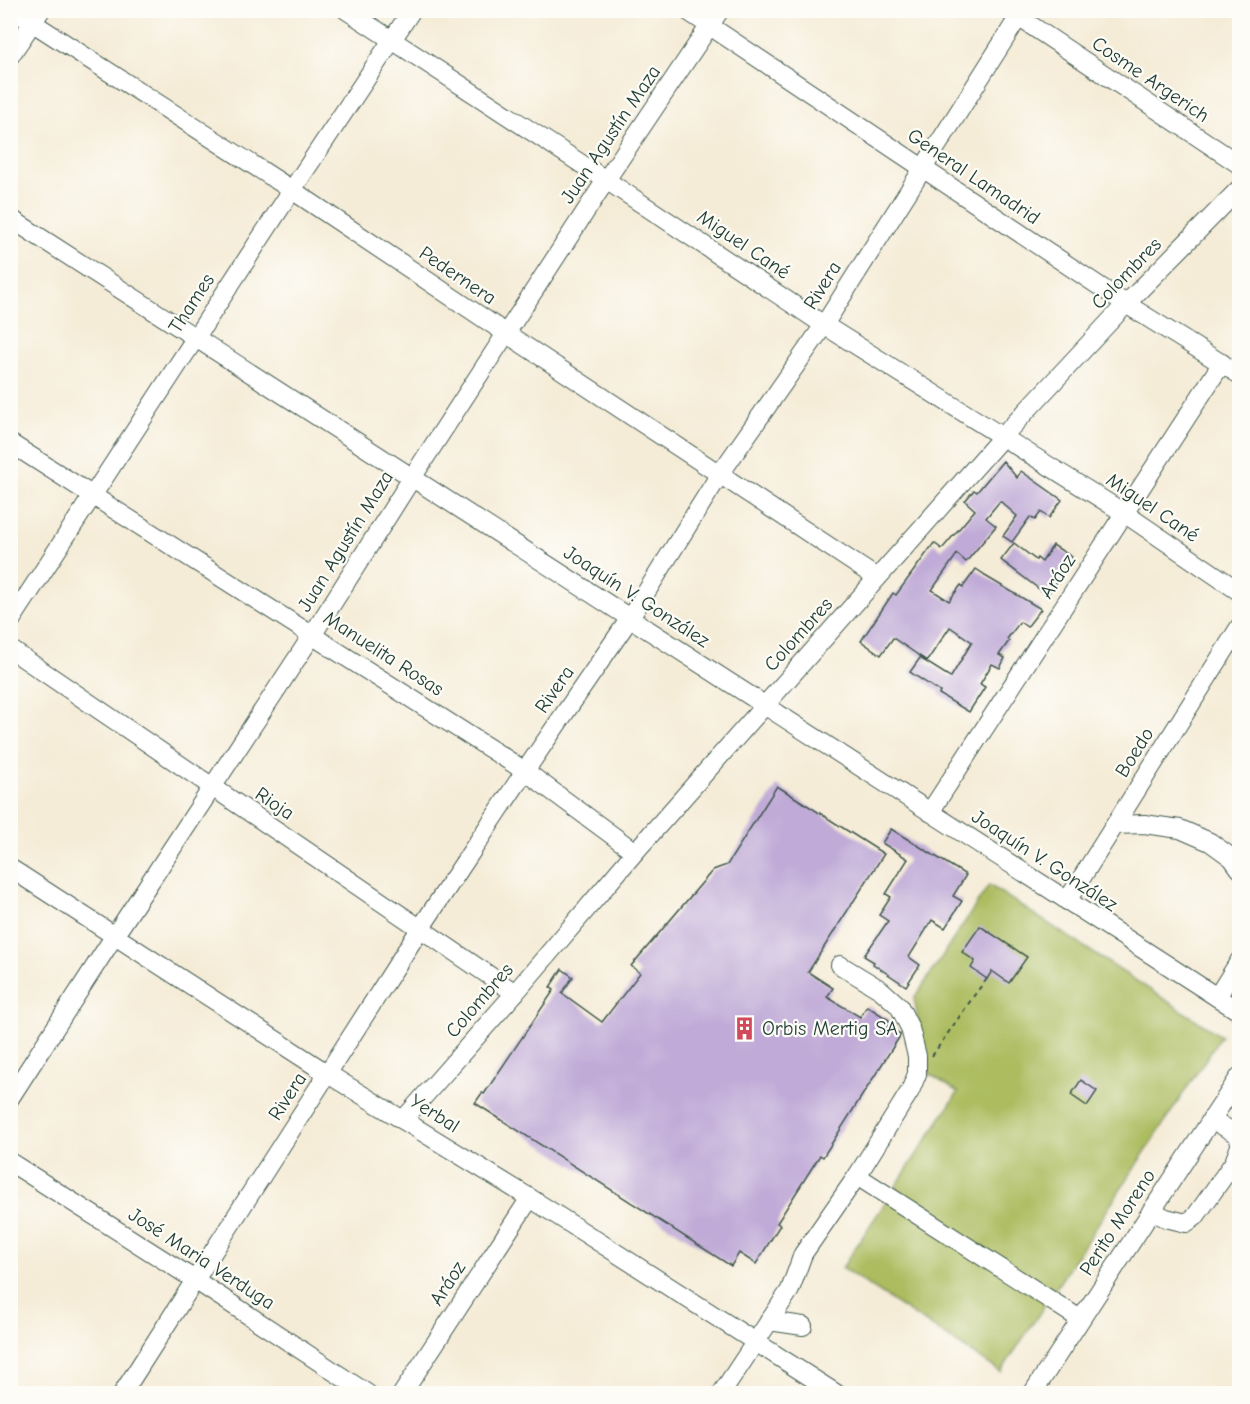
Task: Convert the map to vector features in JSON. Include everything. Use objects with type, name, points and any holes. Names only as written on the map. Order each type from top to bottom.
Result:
[{"type":"street","name":"Pedernera","points":[[13,10],[36,17],[507,334],[878,578]]},
{"type":"street","name":"Miguel Cané","points":[[346,10],[824,325],[1124,513],[1239,592]]},
{"type":"street","name":"Thames","points":[[10,622],[412,10]]},
{"type":"street","name":"General Lamadrid","points":[[686,10],[715,18],[922,169],[1126,304],[1239,375]]},
{"type":"street","name":"Cosme Argerich","points":[[1016,13],[1239,165]]},
{"type":"street","name":"Rivera","points":[[122,1394],[420,929],[630,618],[720,474],[824,325],[1016,13]]},
{"type":"street","points":[[10,56],[36,17]]},
{"type":"street","name":"Juan Agustín Maza","points":[[10,1098],[313,634],[412,477],[715,18]]},
{"type":"street","name":"Colombres","points":[[403,1120],[635,852],[1003,436],[1126,304],[1239,188]]},
{"type":"street","name":"Joaquín V. González","points":[[10,218],[1239,1012]]},
{"type":"street","name":"Aráoz","points":[[930,812],[1222,363]]},
{"type":"street","name":"Manuelita Rosas","points":[[10,442],[525,771],[635,852]]},
{"type":"street","name":"Boedo","points":[[1067,901],[1239,626]]},
{"type":"street","name":"Rioja","points":[[10,649],[515,993]]},
{"type":"street","points":[[1115,825],[1144,824],[1180,829],[1210,842],[1232,858],[1239,869]]},
{"type":"street","name":"Yerbal","points":[[10,868],[328,1074],[530,1198],[837,1394]]},
{"type":"street","points":[[1216,997],[1239,960]]},
{"type":"street","points":[[721,1394],[790,1290],[803,1254],[857,1176],[910,1091],[917,1074],[910,1028],[899,1006],[881,990],[840,965]]},
{"type":"street","name":"Perito Moreno","points":[[1032,1394],[1239,1076]]},
{"type":"street","points":[[1151,1211],[1186,1223],[1195,1217],[1234,1162],[1239,1144],[1238,1136],[1211,1119]]},
{"type":"street","name":"José Maria Verduga","points":[[10,1162],[368,1394]]},
{"type":"street","points":[[857,1176],[1080,1319]]},
{"type":"street","name":"Aráoz","points":[[402,1394],[530,1198]]},
{"type":"street","points":[[769,1321],[803,1326]]},
{"type":"path","points":[[933,1056],[987,979]]},
{"type":"green space","points":[[989,885],[1221,1036],[1001,1372],[842,1268],[958,1092],[928,1073],[914,999]]},
{"type":"building","points":[[1003,461],[1017,478],[1021,471],[1062,500],[1049,518],[1041,512],[1035,520],[1030,517],[1012,542],[1003,536],[1017,516],[1000,501],[986,518],[996,526],[966,562],[957,554],[932,590],[949,601],[976,569],[1041,609],[1027,627],[1020,622],[1007,639],[1009,641],[999,655],[1005,658],[1000,668],[992,664],[980,684],[985,687],[969,712],[939,694],[940,692],[910,672],[920,658],[951,677],[972,642],[950,627],[927,661],[893,638],[881,655],[861,641],[893,593],[896,595],[934,543],[942,549],[975,510],[965,501],[974,490],[977,492]]},
{"type":"building","points":[[1014,543],[1042,562],[1053,545],[1072,557],[1047,595],[1001,560]]},
{"type":"building","name":"Orbis Mertig SA","points":[[777,786],[884,854],[808,972],[833,988],[827,997],[860,1017],[867,1006],[889,1020],[886,1025],[900,1036],[823,1157],[820,1155],[777,1223],[780,1225],[756,1264],[739,1253],[731,1266],[475,1103],[482,1093],[484,1094],[554,990],[550,987],[562,969],[573,977],[562,993],[602,1022],[640,973],[631,966],[713,870],[727,865]]},
{"type":"building","points":[[891,829],[966,875],[953,896],[962,901],[945,928],[932,920],[909,957],[920,965],[906,986],[864,956],[888,921],[879,915],[891,897],[886,894],[908,859],[882,843]]},
{"type":"building","points":[[980,926],[1027,957],[1009,983],[992,971],[987,979],[971,968],[975,961],[962,952]]},
{"type":"building","points":[[1081,1080],[1097,1091],[1087,1106],[1071,1095]]},
{"type":"place","name":"Orbis Mertig SA","points":[[744,1028]]}]
